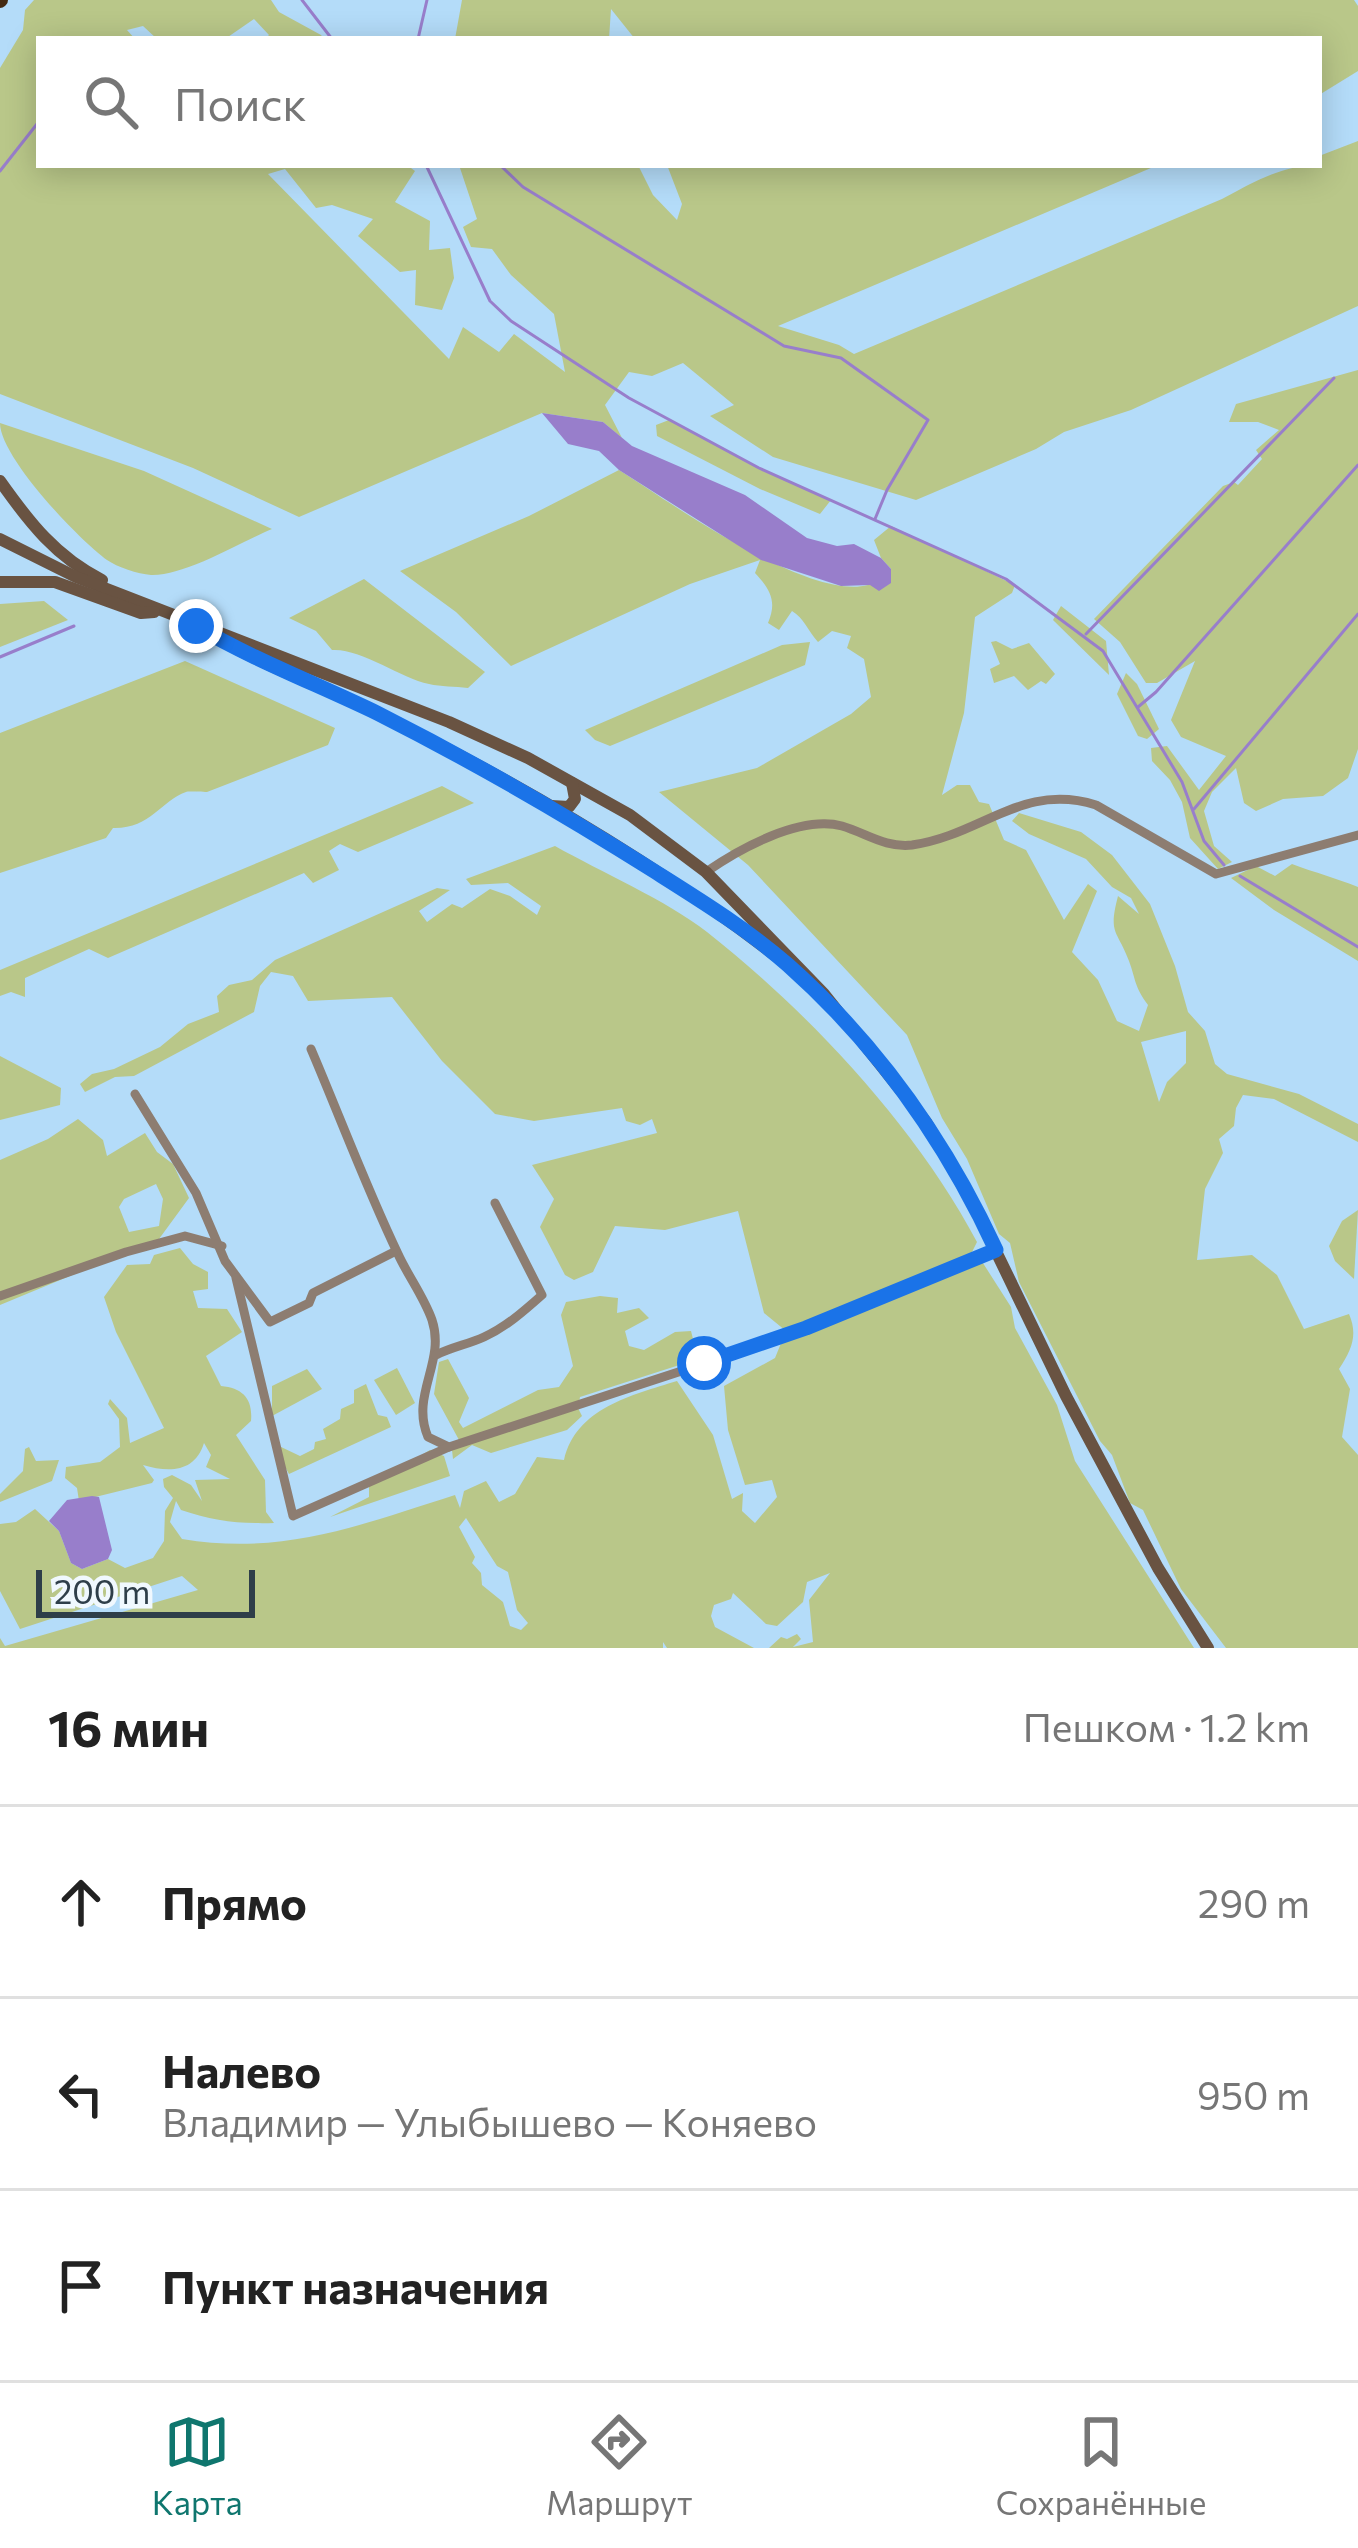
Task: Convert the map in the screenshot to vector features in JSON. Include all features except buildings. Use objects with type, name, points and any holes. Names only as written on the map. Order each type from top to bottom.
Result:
[{"type":"main road","points":[[0,481],[40,535],[68,561],[161,611]]},
{"type":"main road","points":[[0,539],[76,577],[448,722],[630,815],[706,872],[850,1026],[926,1123],[1158,1568],[1208,1648]]},
{"type":"main road","points":[[0,582],[56,582],[141,613],[161,611]]},
{"type":"main road","points":[[196,626],[392,722],[544,804],[734,923],[787,964],[850,1026]]},
{"type":"main road","points":[[544,804],[569,807],[575,799],[572,783]]},
{"type":"street","points":[[706,872],[766,838],[810,826],[829,824],[895,845],[913,844],[961,832],[1008,808],[1050,798],[1096,806],[1216,874],[1358,835]]},
{"type":"street","points":[[310,1048],[396,1251],[431,1320],[436,1355],[420,1419],[428,1437],[449,1447]]},
{"type":"street","points":[[135,1094],[193,1186],[236,1278],[293,1516],[449,1447],[761,1345],[996,1250]]},
{"type":"street","points":[[436,1355],[460,1343],[480,1340],[542,1294],[495,1203]]},
{"type":"street","points":[[0,1296],[185,1236],[222,1246]]},
{"type":"street","points":[[236,1278],[270,1322],[309,1303],[313,1293],[396,1251]]},
{"type":"green space","points":[[34,0],[271,0],[279,12],[321,35],[268,36],[254,19],[229,36],[154,36],[143,26],[127,30],[132,36],[36,36],[36,168],[411,168],[415,171],[395,202],[430,221],[429,250],[450,248],[454,278],[442,310],[415,305],[416,270],[400,272],[358,236],[373,219],[332,205],[316,208],[285,169],[268,174],[449,359],[463,327],[499,352],[514,334],[565,372],[554,314],[511,275],[492,249],[471,247],[463,227],[477,219],[460,168],[640,168],[653,195],[677,220],[682,204],[668,168],[1151,168],[778,326],[854,354],[1269,176],[1293,168],[1322,168],[1322,155],[1358,141],[1358,306],[1131,410],[1064,432],[1036,449],[916,500],[773,457],[710,416],[734,405],[683,363],[652,376],[629,372],[605,405],[622,438],[603,422],[542,413],[299,517],[193,468],[0,394],[0,68],[23,30],[25,10]]},
{"type":"green space","points":[[462,0],[1354,0],[1358,6],[1358,71],[1322,93],[1322,36],[633,36],[611,9],[609,36],[456,36]]},
{"type":"green space","points":[[1358,370],[1358,749],[1348,778],[1323,796],[1283,799],[1256,811],[1244,803],[1236,768],[1212,792],[1204,811],[1214,846],[1232,862],[1218,869],[1190,838],[1182,802],[1152,761],[1151,748],[1167,746],[1199,790],[1226,756],[1181,737],[1171,720],[1195,661],[1157,683],[1146,683],[1120,642],[1094,619],[1223,486],[1238,485],[1262,459],[1256,450],[1279,430],[1258,422],[1229,422],[1236,404]]},
{"type":"green space","points":[[669,420],[831,500],[820,514],[760,489],[657,436],[656,425]]},
{"type":"green space","points":[[0,423],[144,471],[272,529],[165,574],[122,568],[94,549],[26,476],[3,438]]},
{"type":"green space","points":[[619,470],[740,546],[811,578],[842,586],[874,582],[891,569],[874,540],[891,526],[1015,585],[1012,593],[975,617],[964,713],[942,795],[957,785],[970,785],[979,802],[989,804],[1004,840],[1026,850],[1064,920],[1088,884],[1097,891],[1072,952],[1098,980],[1117,1021],[1139,1031],[1148,1005],[1115,931],[1118,896],[1139,914],[1131,898],[1112,887],[1086,859],[1029,834],[1012,821],[1019,813],[1081,832],[1112,855],[1150,904],[1188,1012],[1205,1031],[1215,1064],[1227,1074],[1299,1094],[1358,1124],[1358,1142],[1274,1099],[1243,1095],[1234,1126],[1219,1139],[1223,1153],[1205,1189],[1197,1260],[1252,1255],[1277,1275],[1304,1329],[1349,1314],[1352,1342],[1339,1369],[1350,1389],[1342,1437],[1358,1455],[1358,1648],[1226,1648],[1181,1589],[1143,1510],[1130,1503],[1112,1455],[1100,1441],[1019,1282],[1010,1243],[999,1234],[907,1035],[748,865],[659,792],[757,768],[851,714],[871,697],[864,659],[847,648],[851,636],[832,631],[818,642],[792,611],[779,630],[768,623],[772,602],[755,573],[760,560],[690,584],[511,666],[456,612],[400,571],[529,516]],"holes":[[[1186,1031],[1186,1063],[1167,1082],[1159,1102],[1141,1042]]]},
{"type":"green space","points":[[364,579],[485,672],[468,688],[429,684],[355,654],[332,650],[316,631],[289,618]]},
{"type":"green space","points":[[44,601],[68,620],[0,647],[0,604]]},
{"type":"green space","points":[[1061,606],[1106,641],[1109,675],[1053,620]]},
{"type":"green space","points":[[810,642],[805,665],[610,746],[585,730],[782,645]]},
{"type":"green space","points":[[991,642],[1012,649],[1029,643],[1055,674],[1046,684],[1041,681],[1028,690],[1014,676],[994,683],[990,669],[1000,664]]},
{"type":"green space","points":[[185,661],[335,728],[328,745],[207,792],[186,792],[136,824],[113,828],[106,838],[0,873],[0,733]]},
{"type":"green space","points":[[1126,673],[1137,684],[1159,729],[1147,739],[1138,736],[1117,694]]},
{"type":"green space","points":[[442,786],[474,803],[358,852],[340,844],[329,851],[339,870],[313,883],[304,873],[108,958],[89,949],[25,978],[25,997],[11,992],[0,996],[0,970]]},
{"type":"green space","points":[[555,846],[691,920],[822,1035],[892,1115],[952,1199],[977,1242],[971,1254],[981,1260],[1011,1307],[1015,1328],[1057,1405],[1075,1461],[1194,1648],[769,1648],[781,1637],[797,1634],[801,1639],[793,1647],[813,1642],[809,1600],[830,1573],[807,1582],[803,1602],[777,1626],[766,1624],[733,1593],[731,1599],[714,1605],[715,1627],[754,1648],[667,1648],[663,1642],[663,1648],[0,1648],[0,1638],[5,1646],[198,1590],[182,1576],[20,1629],[0,1591],[0,1524],[16,1522],[35,1509],[59,1531],[71,1563],[82,1569],[108,1559],[125,1568],[153,1558],[164,1541],[165,1511],[173,1498],[163,1479],[172,1475],[191,1485],[202,1501],[195,1480],[230,1479],[206,1467],[211,1455],[204,1443],[194,1460],[180,1468],[143,1465],[152,1483],[79,1501],[77,1488],[65,1478],[66,1467],[100,1462],[120,1447],[119,1419],[108,1404],[110,1399],[127,1418],[130,1443],[164,1428],[116,1332],[104,1297],[127,1265],[150,1264],[154,1255],[180,1248],[193,1264],[208,1272],[208,1289],[193,1291],[198,1308],[227,1309],[242,1332],[206,1356],[221,1386],[241,1392],[248,1401],[251,1421],[236,1435],[265,1480],[266,1512],[274,1523],[204,1517],[181,1510],[176,1501],[170,1522],[182,1539],[254,1544],[321,1535],[455,1495],[460,1508],[464,1491],[486,1481],[499,1502],[515,1494],[537,1457],[564,1460],[570,1442],[593,1416],[625,1398],[677,1381],[713,1435],[732,1499],[743,1493],[742,1511],[755,1523],[777,1497],[772,1480],[745,1485],[728,1430],[724,1386],[775,1358],[786,1331],[764,1313],[738,1211],[665,1230],[615,1226],[593,1272],[574,1280],[565,1275],[540,1227],[554,1199],[532,1165],[657,1133],[652,1119],[640,1125],[626,1121],[622,1108],[534,1121],[495,1114],[442,1061],[392,997],[308,1001],[293,976],[271,972],[260,986],[254,1012],[134,1076],[115,1077],[85,1092],[80,1084],[92,1074],[160,1047],[188,1024],[219,1012],[217,996],[229,985],[252,980],[275,960],[437,888],[450,890],[419,911],[427,922],[452,904],[462,908],[490,889],[537,915],[541,906],[508,883],[471,885],[466,879]],"holes":[[[466,1518],[497,1566],[508,1572],[517,1610],[528,1623],[521,1630],[510,1626],[503,1602],[482,1585],[481,1573],[472,1563],[475,1557],[459,1527]]]},
{"type":"green space","points":[[1292,864],[1358,887],[1358,961],[1231,878],[1256,866],[1275,876]]},
{"type":"green space","points":[[0,1056],[61,1088],[60,1105],[0,1120]]},
{"type":"green space","points":[[78,1119],[103,1140],[107,1156],[145,1133],[157,1152],[173,1164],[189,1198],[159,1239],[0,1305],[0,1160],[48,1139]],"holes":[[[156,1184],[163,1199],[159,1226],[129,1232],[119,1207],[124,1199]]]},
{"type":"green space","points":[[1358,1210],[1354,1279],[1335,1261],[1329,1246],[1342,1221]]},
{"type":"green space","points":[[618,1298],[617,1313],[639,1308],[649,1318],[625,1331],[629,1346],[644,1350],[675,1332],[691,1331],[698,1359],[580,1397],[582,1416],[567,1430],[491,1453],[472,1445],[453,1459],[452,1450],[459,1440],[434,1394],[439,1362],[448,1359],[469,1398],[459,1422],[463,1428],[538,1390],[559,1387],[573,1366],[561,1315],[566,1302]]},
{"type":"green space","points":[[397,1368],[415,1403],[396,1415],[374,1380]]},
{"type":"green space","points":[[307,1369],[322,1389],[272,1416],[272,1386]]},
{"type":"green space","points":[[366,1384],[378,1415],[387,1417],[391,1427],[289,1474],[275,1449],[279,1446],[300,1456],[314,1449],[315,1442],[326,1439],[323,1429],[340,1419],[341,1409],[354,1403],[354,1390]]},
{"type":"green space","points":[[29,1447],[36,1461],[59,1460],[52,1481],[0,1502],[0,1494],[23,1471]]},
{"type":"green space","points":[[430,1450],[444,1456],[450,1476],[330,1517],[369,1497],[369,1486]]},
{"type":"shaded area","points":[[542,413],[603,422],[632,446],[745,495],[807,538],[837,546],[854,544],[881,558],[891,569],[891,583],[879,591],[870,585],[841,586],[761,560],[619,470],[599,451],[568,444]]},
{"type":"shaded area","points":[[99,1497],[112,1550],[108,1559],[82,1569],[71,1563],[59,1531],[49,1521],[67,1500]]},
{"type":"waterway","points":[[302,0],[330,36]]},
{"type":"waterway","points":[[419,36],[427,0]]},
{"type":"waterway","points":[[0,171],[36,125]]},
{"type":"waterway","points":[[427,168],[490,301],[511,321],[629,398],[759,468],[1006,579],[1103,651],[1182,782],[1204,841],[1224,865]]},
{"type":"waterway","points":[[503,168],[523,187],[784,346],[841,358],[928,420],[875,519]]},
{"type":"waterway","points":[[1086,634],[1334,378]]},
{"type":"waterway","points":[[1138,707],[1358,465]]},
{"type":"waterway","points":[[1194,809],[1358,614]]},
{"type":"waterway","points":[[0,657],[74,626]]},
{"type":"waterway","points":[[1240,876],[1358,947]]},
{"type":"route","points":[[196,626],[449,751],[696,898],[787,964],[850,1026],[904,1091],[951,1164],[996,1250],[806,1328],[704,1363]]}]
